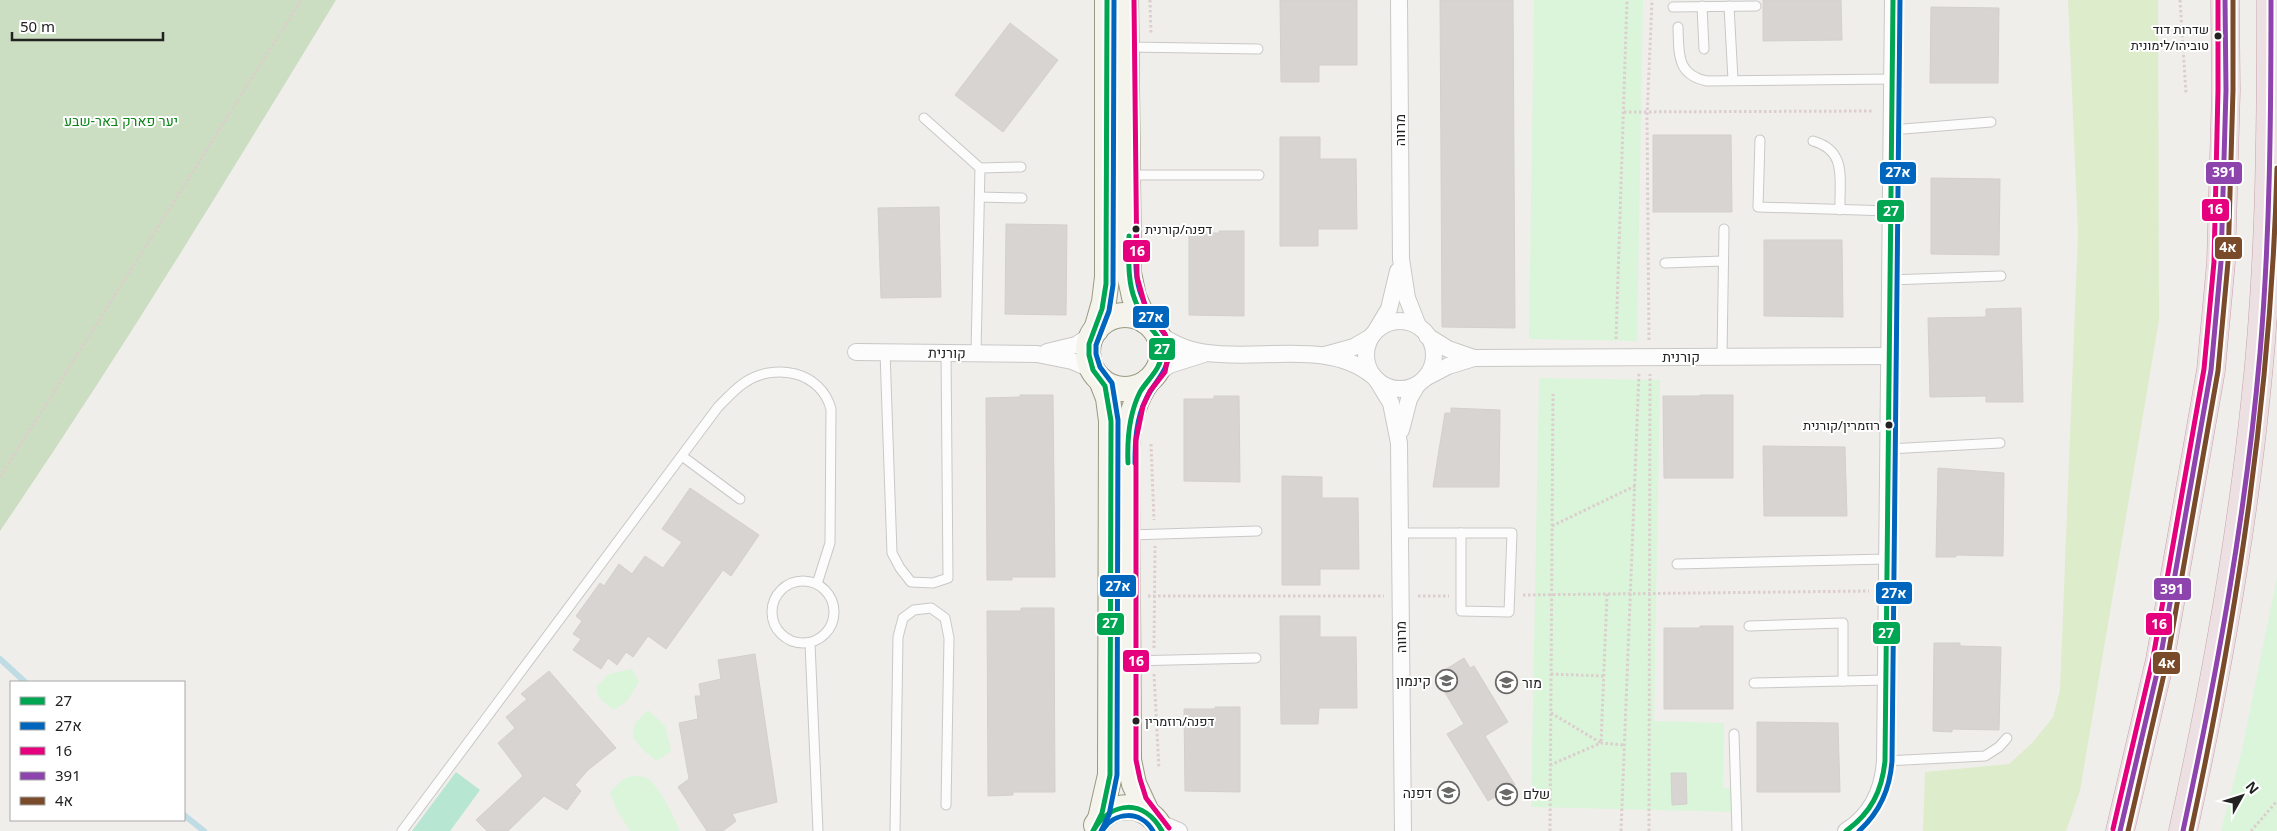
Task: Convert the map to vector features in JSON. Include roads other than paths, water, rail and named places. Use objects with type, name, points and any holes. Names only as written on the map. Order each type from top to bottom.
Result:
[{"type":"highway","points":[[2120,831],[2160,660],[2211,370],[2221,262],[2226,90],[2226,0]]},
{"type":"highway","points":[[2183,831],[2208,717],[2241,526],[2256,403],[2265,291],[2269,201],[2272,0]]},
{"type":"street","points":[[1094,826],[1110,775],[1111,420],[1108,398],[1097,375],[1089,350],[1104,302],[1107,277],[1107,0]]},
{"type":"street","points":[[1126,0],[1130,278],[1134,297],[1161,345],[1162,356],[1159,367],[1137,401],[1129,431],[1130,766],[1136,790],[1161,824]]},
{"type":"street","name":"מרווה","points":[[1399,0],[1401,259],[1407,298],[1423,331]]},
{"type":"street","points":[[1846,831],[1861,820],[1876,799],[1881,787],[1885,761],[1893,0]]},
{"type":"street","name":"מרווה","points":[[1373,334],[1392,302],[1401,259]]},
{"type":"street","points":[[1095,332],[1108,319],[1119,316],[1135,317],[1149,325],[1162,338],[1206,353]]},
{"type":"street","points":[[1097,375],[1111,386],[1128,389],[1138,387],[1165,367],[1179,360],[1206,353],[1323,356],[1358,365],[1386,386],[1396,389],[1420,382],[1429,373],[1434,359],[1433,348],[1423,331],[1403,321],[1383,325],[1354,346],[1323,356]]},
{"type":"street","name":"קורנית","points":[[1423,331],[1448,350],[1474,358]]},
{"type":"street","name":"קורנית","points":[[1037,354],[1076,345],[1095,332]]},
{"type":"street","points":[[1373,334],[1366,356],[1368,367],[1376,378]]},
{"type":"street","name":"קורנית","points":[[856,352],[1037,354],[1072,360],[1097,375]]},
{"type":"street","name":"קורנית","points":[[1420,382],[1443,368],[1474,358],[1889,356]]},
{"type":"street","name":"מרווה","points":[[1376,378],[1391,403],[1399,443],[1402,831]]},
{"type":"street","name":"מרווה","points":[[1399,443],[1407,404],[1420,382]]},
{"type":"street","points":[[1094,826],[1112,810],[1126,806],[1137,808],[1161,824]]},
{"type":"lane","points":[[1702,6],[1704,49]]},
{"type":"lane","points":[[1728,6],[1732,80]]},
{"type":"lane","points":[[1673,7],[1756,6]]},
{"type":"lane","points":[[1678,26],[1680,59],[1689,74],[1707,80],[1892,78]]},
{"type":"lane","points":[[1127,47],[1258,49]]},
{"type":"lane","points":[[924,118],[980,168],[1021,167]]},
{"type":"lane","points":[[1892,130],[1991,122]]},
{"type":"lane","points":[[1760,140],[1758,207],[1890,211]]},
{"type":"lane","points":[[1813,141],[1830,148],[1837,157],[1840,210]]},
{"type":"lane","points":[[976,353],[980,168]]},
{"type":"lane","points":[[1128,175],[1259,175]]},
{"type":"lane","points":[[980,197],[1022,198]]},
{"type":"lane","points":[[1722,357],[1724,228]]},
{"type":"lane","points":[[1665,263],[1723,261]]},
{"type":"lane","points":[[1890,280],[2001,276]]},
{"type":"lane","points":[[885,352],[892,553],[900,568],[911,582],[932,583],[948,578],[946,353]]},
{"type":"lane","points":[[402,831],[718,407],[744,383],[770,372],[797,374],[811,381],[828,396],[831,409],[830,543],[817,584]]},
{"type":"lane","points":[[1888,449],[2000,443]]},
{"type":"lane","points":[[682,456],[740,499]]},
{"type":"lane","points":[[1128,535],[1257,531]]},
{"type":"lane","points":[[1400,533],[1461,533],[1512,534],[1509,612],[1461,611],[1461,533]]},
{"type":"lane","points":[[1678,564],[1887,559]]},
{"type":"lane","points":[[802,581],[817,584],[830,597],[834,606],[834,616],[827,633],[810,643],[790,642],[775,628],[771,609],[780,591],[788,584],[802,581]]},
{"type":"lane","points":[[895,831],[898,637],[903,618],[914,610],[931,608],[945,618],[949,638],[946,805]]},
{"type":"lane","points":[[1749,626],[1843,624],[1843,681]]},
{"type":"lane","points":[[810,643],[818,831]]},
{"type":"lane","points":[[1129,661],[1256,658]]},
{"type":"lane","points":[[1754,682],[1886,680]]},
{"type":"lane","points":[[1734,734],[1737,831]]},
{"type":"lane","points":[[1885,761],[1985,756],[1999,747],[2007,738]]},
{"type":"waterway","points":[[0,659],[24,681]]},
{"type":"waterway","points":[[185,816],[204,831]]},
{"type":"place","name":"שדרות דוד טוביהו/לימונית","points":[[2218,36]]},
{"type":"place","name":"דפנה/קורנית","points":[[1136,229]]},
{"type":"place","name":"רוזמרין/קורנית","points":[[1889,425]]},
{"type":"place","name":"קינמון","points":[[1447,681]]},
{"type":"place","name":"מור","points":[[1506,683]]},
{"type":"place","name":"דפנה/רוזמרין","points":[[1136,721]]},
{"type":"place","name":"דפנה","points":[[1448,793]]},
{"type":"place","name":"שלם","points":[[1507,794]]},
{"type":"park label","name":"יער פארק באר-שבע","points":[[121,121]]}]
